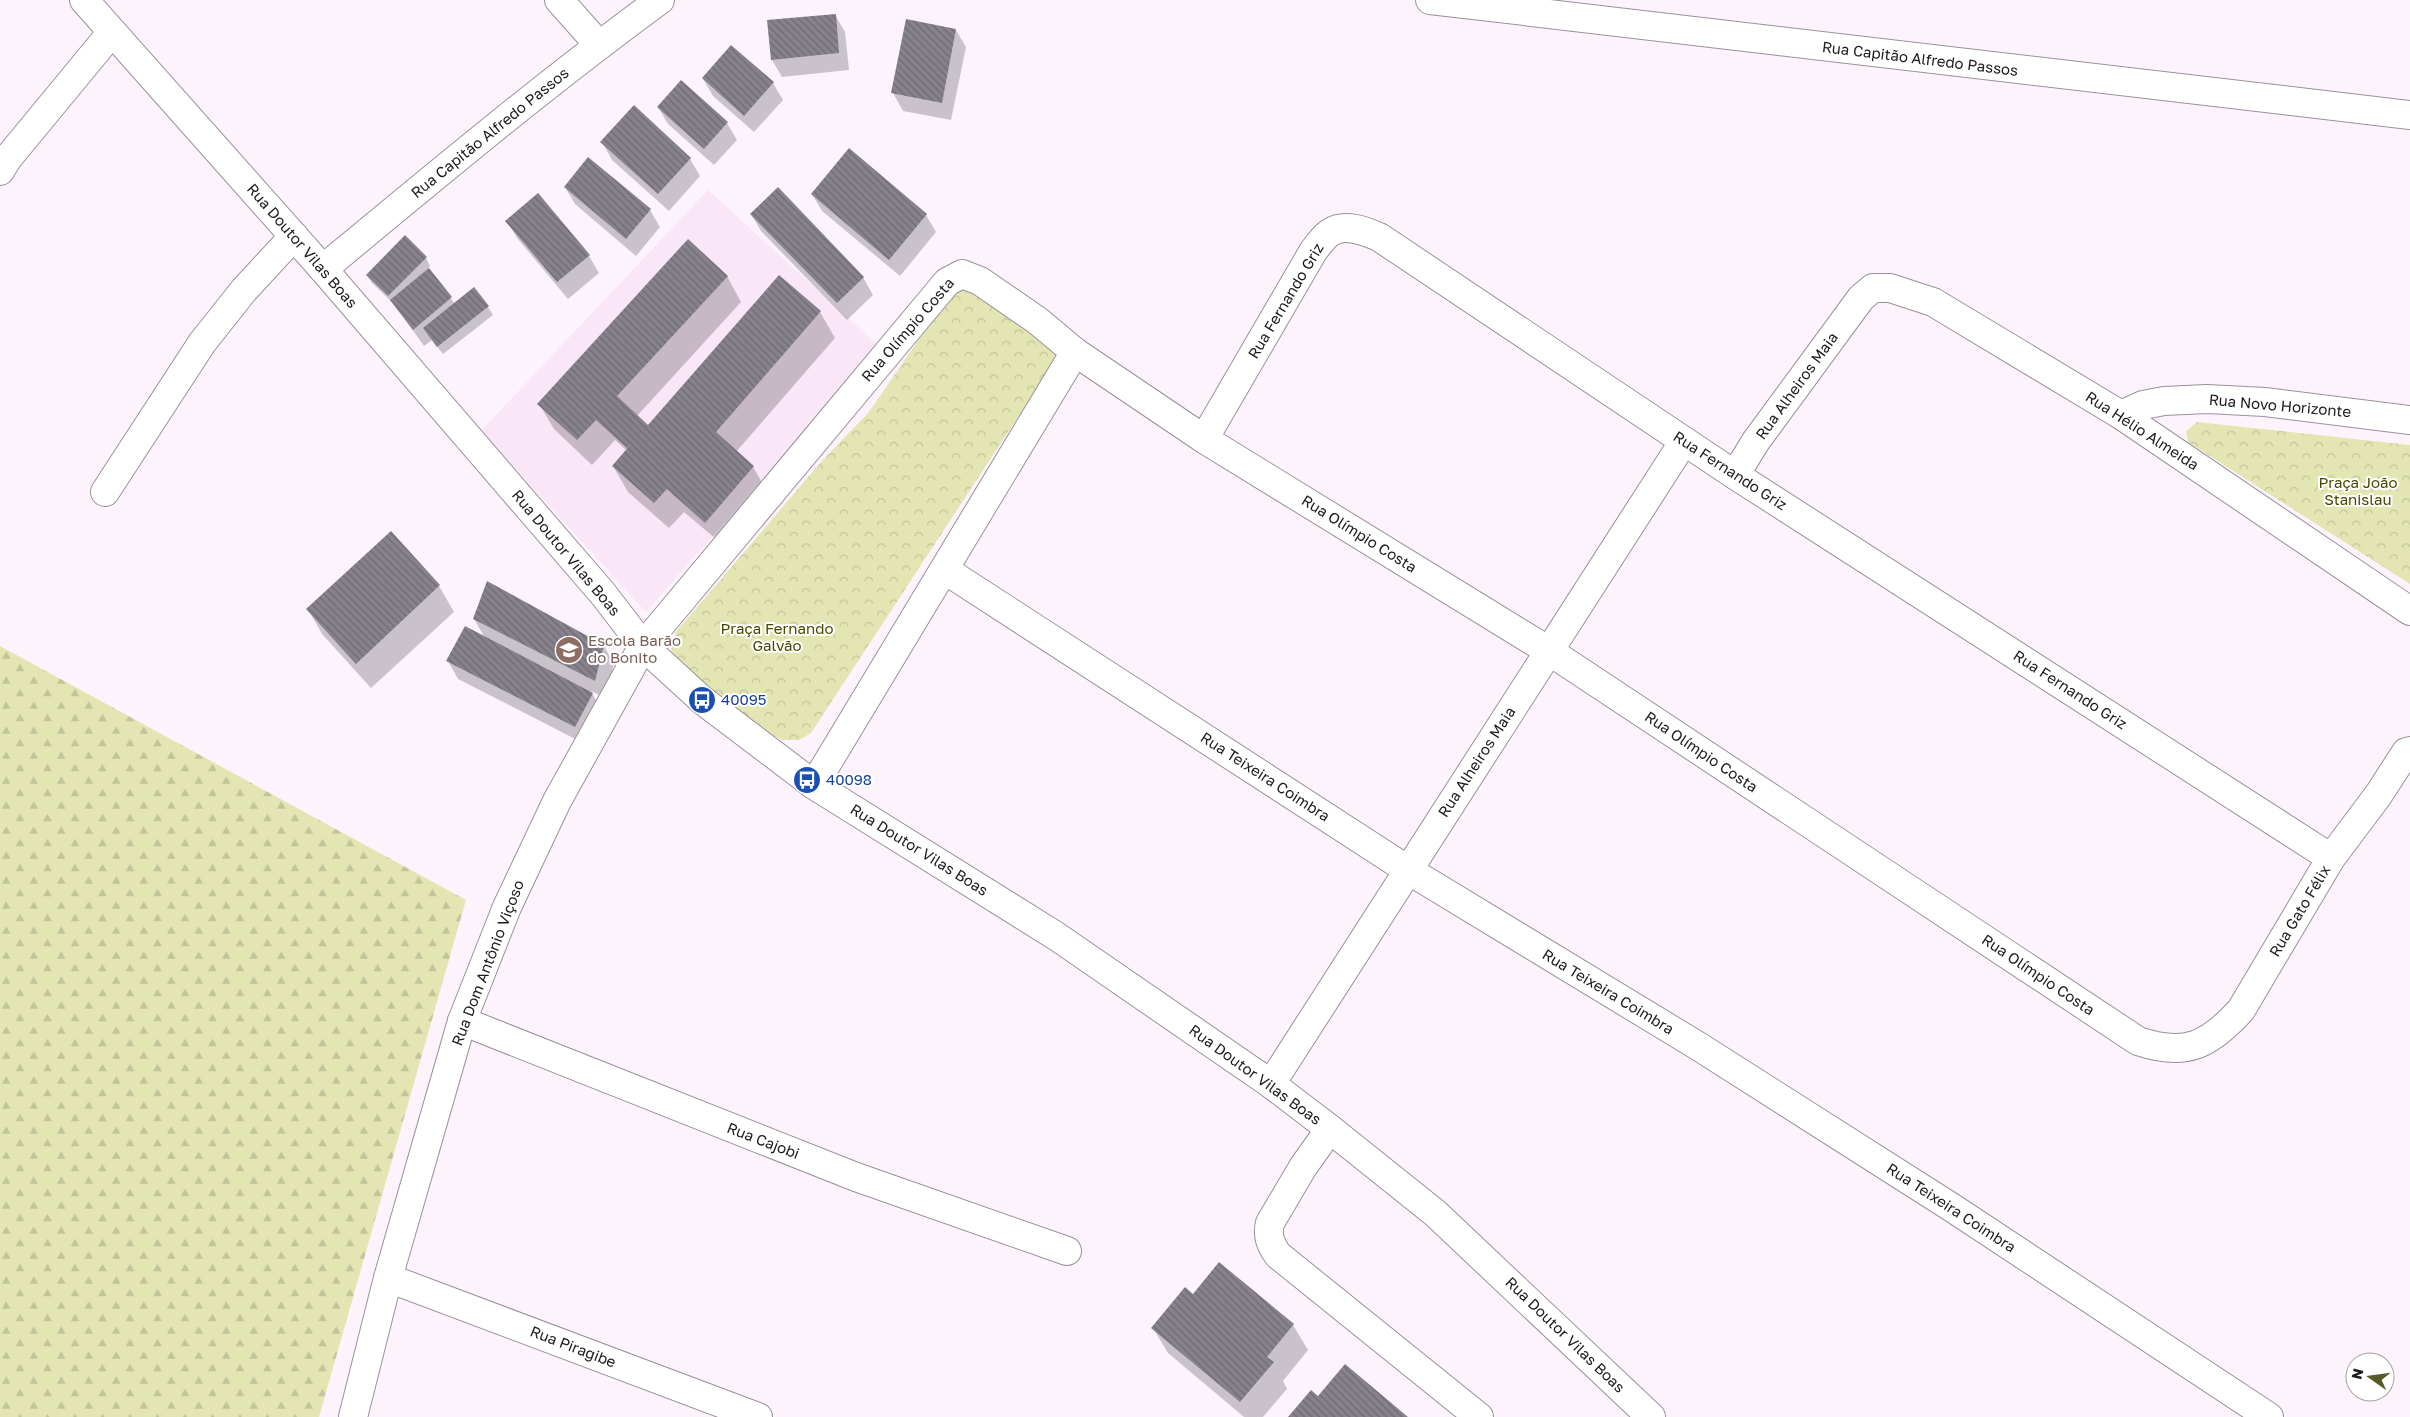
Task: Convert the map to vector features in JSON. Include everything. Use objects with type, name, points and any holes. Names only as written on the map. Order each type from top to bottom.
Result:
[{"type":"street","name":"Rua Doutor Vilas Boas","points":[[84,0],[323,269],[604,595],[643,646],[702,700],[814,785],[1056,936],[1271,1084],[1435,1213],[1651,1417]]},
{"type":"street","points":[[559,0],[598,45]]},
{"type":"street","name":"Rua Capitão Alfredo Passos","points":[[323,269],[598,45],[660,0]]},
{"type":"street","name":"Rua Capitão Alfredo Passos","points":[[1430,0],[2410,116]]},
{"type":"street","points":[[0,172],[8,158],[112,32]]},
{"type":"street","name":"Rua Fernando Griz","points":[[1204,439],[1314,250],[1330,232],[1340,229],[1361,230],[1379,237],[1735,475],[2331,858]]},
{"type":"street","points":[[105,492],[202,343],[244,290],[294,236]]},
{"type":"street","name":"Rua Olímpio Costa","points":[[643,646],[947,282],[955,275],[962,274],[975,278],[1038,321],[1075,352],[1204,439],[1548,651],[2138,1041],[2175,1050]]},
{"type":"street","name":"Rua Hélio Almeida","points":[[1861,298],[1873,288],[1890,288],[1933,302],[2121,415],[2410,612]]},
{"type":"street","name":"Rua Alheiros Maia","points":[[1735,475],[1756,442],[1861,298]]},
{"type":"street","points":[[814,785],[1075,352]]},
{"type":"street","name":"Rua Novo Horizonte","points":[[2121,415],[2143,405],[2164,401],[2207,399],[2265,402],[2410,420]]},
{"type":"street","name":"Rua Alheiros Maia","points":[[1271,1084],[1684,441]]},
{"type":"street","name":"Rua Teixeira Coimbra","points":[[945,570],[1408,870],[1690,1041],[1849,1142],[2269,1417]]},
{"type":"street","name":"Rua Dom Antônio Viçoso","points":[[353,1417],[388,1278],[462,1021],[508,907],[556,801],[643,646]]},
{"type":"street","name":"Rua Gato Félix","points":[[2175,1050],[2204,1041],[2224,1029],[2241,1010],[2331,858],[2379,794],[2406,752],[2410,751]]},
{"type":"street","name":"Rua Cajobi","points":[[462,1021],[856,1177],[1067,1251]]},
{"type":"street","points":[[1330,1129],[1303,1167],[1270,1223],[1268,1233],[1272,1247],[1278,1255],[1479,1417]]},
{"type":"street","name":"Rua Piragibe","points":[[388,1278],[758,1417]]},
{"type":"shaded area","points":[[708,190],[879,346],[646,612],[481,431]]},
{"type":"green space","name":"Praça Fernando Galvão","points":[[965,283],[1057,351],[1056,359],[811,733],[799,740],[782,740],[772,735],[711,690],[674,656],[671,650],[675,633],[820,463],[869,412],[957,284]]},
{"type":"green space","name":"Praça João Stanislau","points":[[2197,422],[2410,445],[2410,584],[2188,442],[2186,431]]},
{"type":"green space","points":[[0,646],[466,900],[319,1417],[0,1417]]},
{"type":"building","points":[[836,14],[839,53],[771,60],[767,20]]},
{"type":"building","points":[[906,19],[956,29],[942,103],[891,93]]},
{"type":"building","points":[[731,45],[774,82],[744,116],[702,78]]},
{"type":"building","points":[[681,80],[728,122],[704,149],[657,107]]},
{"type":"building","points":[[634,105],[691,158],[658,194],[600,142]]},
{"type":"building","points":[[849,148],[927,214],[889,260],[811,194]]},
{"type":"building","points":[[588,157],[651,209],[626,239],[564,187]]},
{"type":"building","points":[[778,187],[864,277],[837,303],[750,214]]},
{"type":"building","points":[[538,193],[590,255],[557,282],[505,221]]},
{"type":"building","points":[[405,235],[427,257],[388,296],[366,275]]},
{"type":"building","points":[[688,239],[728,276],[617,396],[648,425],[779,275],[821,311],[716,432],[754,466],[705,523],[667,489],[654,503],[612,466],[631,444],[627,448],[596,420],[577,440],[537,404]]},
{"type":"building","points":[[429,268],[452,297],[413,330],[390,300]]},
{"type":"building","points":[[474,287],[489,306],[437,347],[423,328]]},
{"type":"building","points":[[391,531],[440,585],[356,664],[306,609]]},
{"type":"building","points":[[487,581],[604,645],[595,681],[473,619]]},
{"type":"building","points":[[465,626],[593,693],[575,727],[446,661]]},
{"type":"building","points":[[1219,1262],[1294,1324],[1267,1357],[1274,1362],[1240,1402],[1151,1328],[1185,1287],[1193,1294]]},
{"type":"building","points":[[1345,1364],[1408,1417],[1288,1417],[1311,1390],[1318,1396]]},
{"type":"place","name":"Escola Barão do Bonito","points":[[569,650]]},
{"type":"place","name":"40095","points":[[702,700]]},
{"type":"place","name":"40098","points":[[807,780]]}]
